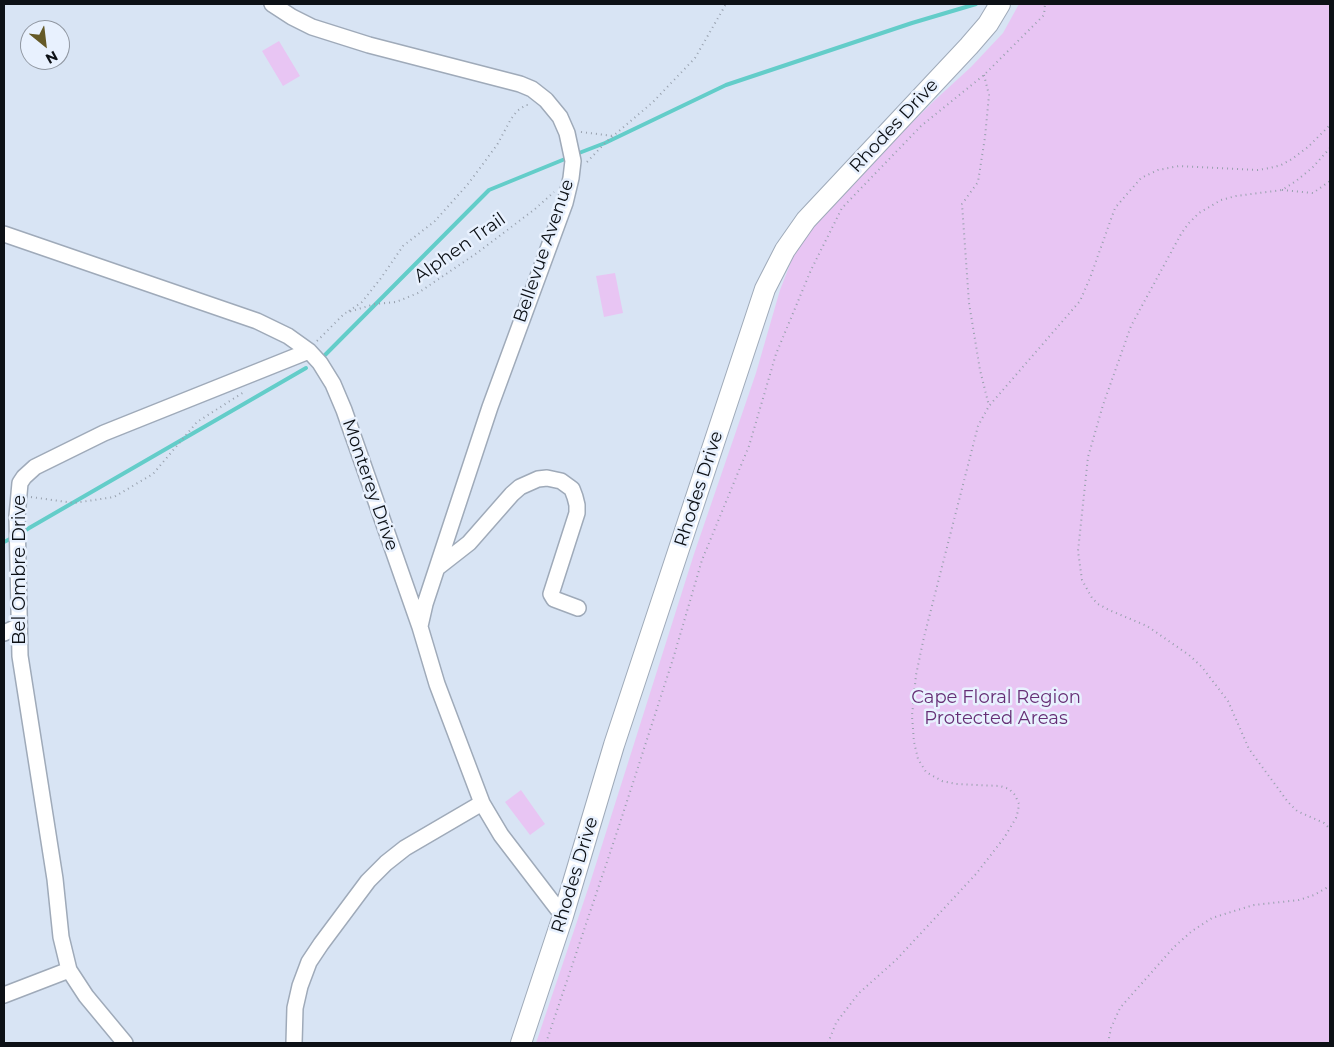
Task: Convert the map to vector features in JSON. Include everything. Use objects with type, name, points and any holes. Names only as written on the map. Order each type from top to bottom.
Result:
[{"type":"main road","name":"Rhodes Drive","points":[[521,1043],[563,916],[614,745],[762,296],[771,276],[785,250],[816,208],[988,24],[1000,4]]},
{"type":"street","name":"Bellevue Avenue","points":[[272,4],[292,17],[319,29],[369,45],[520,84],[532,89],[546,100],[562,121],[567,133],[573,161],[565,203],[494,398],[437,568],[420,627]]},
{"type":"street","name":"Monterey Drive","points":[[4,234],[257,321],[288,336],[309,351],[326,372],[344,410],[420,627],[437,684],[482,803],[506,843],[563,916]]},
{"type":"street","name":"Bel Ombre Drive","points":[[125,1043],[86,996],[69,970],[61,938],[55,879],[20,656],[16,516],[20,484],[29,471],[104,433],[309,351]]},
{"type":"street","points":[[437,568],[469,543],[520,487],[538,478],[561,481],[572,489],[578,504],[577,513],[551,594],[554,599],[578,608]]},
{"type":"street","points":[[4,633],[19,626]]},
{"type":"street","points":[[294,1043],[295,1008],[300,986],[309,962],[368,881],[405,848],[482,803]]},
{"type":"street","points":[[4,995],[69,970]]},
{"type":"path","name":"Alphen Trail","points":[[345,313],[376,304],[396,302],[418,294],[534,210],[571,178],[613,136],[653,102],[696,58],[726,4]]},
{"type":"path","points":[[546,1043],[673,659],[702,560],[749,446],[776,354],[811,270],[842,208],[921,126],[984,75],[1044,15],[1045,4]]},
{"type":"path","points":[[984,75],[989,95],[978,182],[962,204],[969,303],[980,370],[989,406]]},
{"type":"path","points":[[309,351],[345,313],[362,302],[404,246],[435,221],[468,184],[497,145],[517,111],[526,105],[534,104]]},
{"type":"path","points":[[562,121],[582,132],[613,136]]},
{"type":"path","points":[[828,1043],[836,1023],[852,1001],[896,960],[976,874],[1004,838],[1018,811],[1019,804],[1016,795],[1009,789],[1000,786],[942,781],[926,772],[918,759],[914,742],[912,716],[916,675],[978,426],[989,406],[1080,301],[1115,208],[1141,178],[1158,170],[1179,166],[1258,170],[1281,165],[1308,147],[1330,125]]},
{"type":"path","points":[[1282,190],[1312,168],[1330,148]]},
{"type":"path","points":[[1330,181],[1313,193],[1282,190],[1236,196],[1221,200],[1209,206],[1189,223],[1172,249],[1131,326],[1103,404],[1088,457],[1078,551],[1082,580],[1092,598],[1109,610],[1147,626],[1189,655],[1202,667],[1228,701],[1249,749],[1288,802],[1297,811],[1324,823],[1330,829]]},
{"type":"path","points":[[18,496],[74,503],[114,497],[153,474],[197,422],[245,392]]},
{"type":"path","points":[[1108,1043],[1111,1028],[1120,1008],[1174,947],[1192,931],[1212,918],[1254,905],[1299,900],[1314,895],[1330,886]]},
{"type":"green space","name":"Cape Floral Region Protected Areas","points":[[1019,4],[1330,4],[1330,1043],[536,1043],[590,883],[694,554],[756,373],[780,290],[794,254],[814,219],[971,67],[1003,33]]},
{"type":"green space","points":[[279,41],[300,76],[283,86],[262,51]]},
{"type":"green space","points":[[615,273],[623,313],[604,317],[596,276]]},
{"type":"green space","points":[[521,790],[545,824],[530,835],[505,802]]},
{"type":"waterway","points":[[579,153],[605,143],[726,85],[912,23],[976,4]]},
{"type":"waterway","points":[[325,355],[489,190],[565,159]]},
{"type":"waterway","points":[[24,531],[306,368]]},
{"type":"waterway","points":[[4,542],[12,538]]}]
